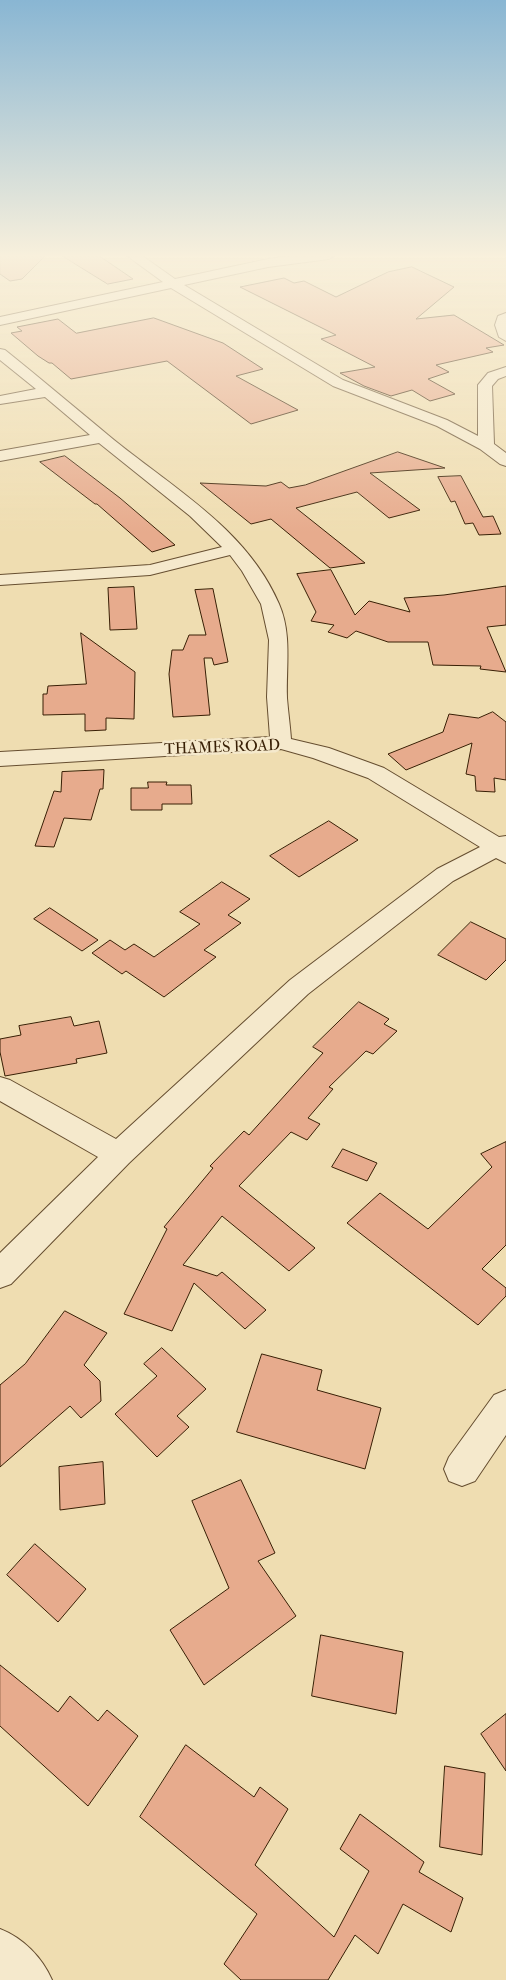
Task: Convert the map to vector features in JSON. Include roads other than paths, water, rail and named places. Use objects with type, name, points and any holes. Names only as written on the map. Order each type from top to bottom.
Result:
[{"type":"street","points":[[279,347],[338,383],[442,423],[486,446],[506,461]]},
{"type":"street","points":[[0,353],[102,438],[196,512],[234,549],[250,569],[270,604],[279,640],[277,697],[281,743]]},
{"type":"street","points":[[486,446],[485,385],[493,376],[506,371]]},
{"type":"street","points":[[0,400],[47,392]]},
{"type":"street","points":[[0,456],[102,438]]},
{"type":"street","points":[[0,580],[150,570],[234,549]]},
{"type":"street","name":"THAMES ROAD","points":[[0,759],[281,743],[321,752],[376,773],[503,849]]},
{"type":"street","points":[[0,1274],[119,1155],[299,987],[445,875],[503,849]]},
{"type":"street","points":[[0,1088],[119,1155]]},
{"type":"street","points":[[462,1469],[506,1406]]},
{"type":"street","points":[[0,1951],[29,1980]]}]
